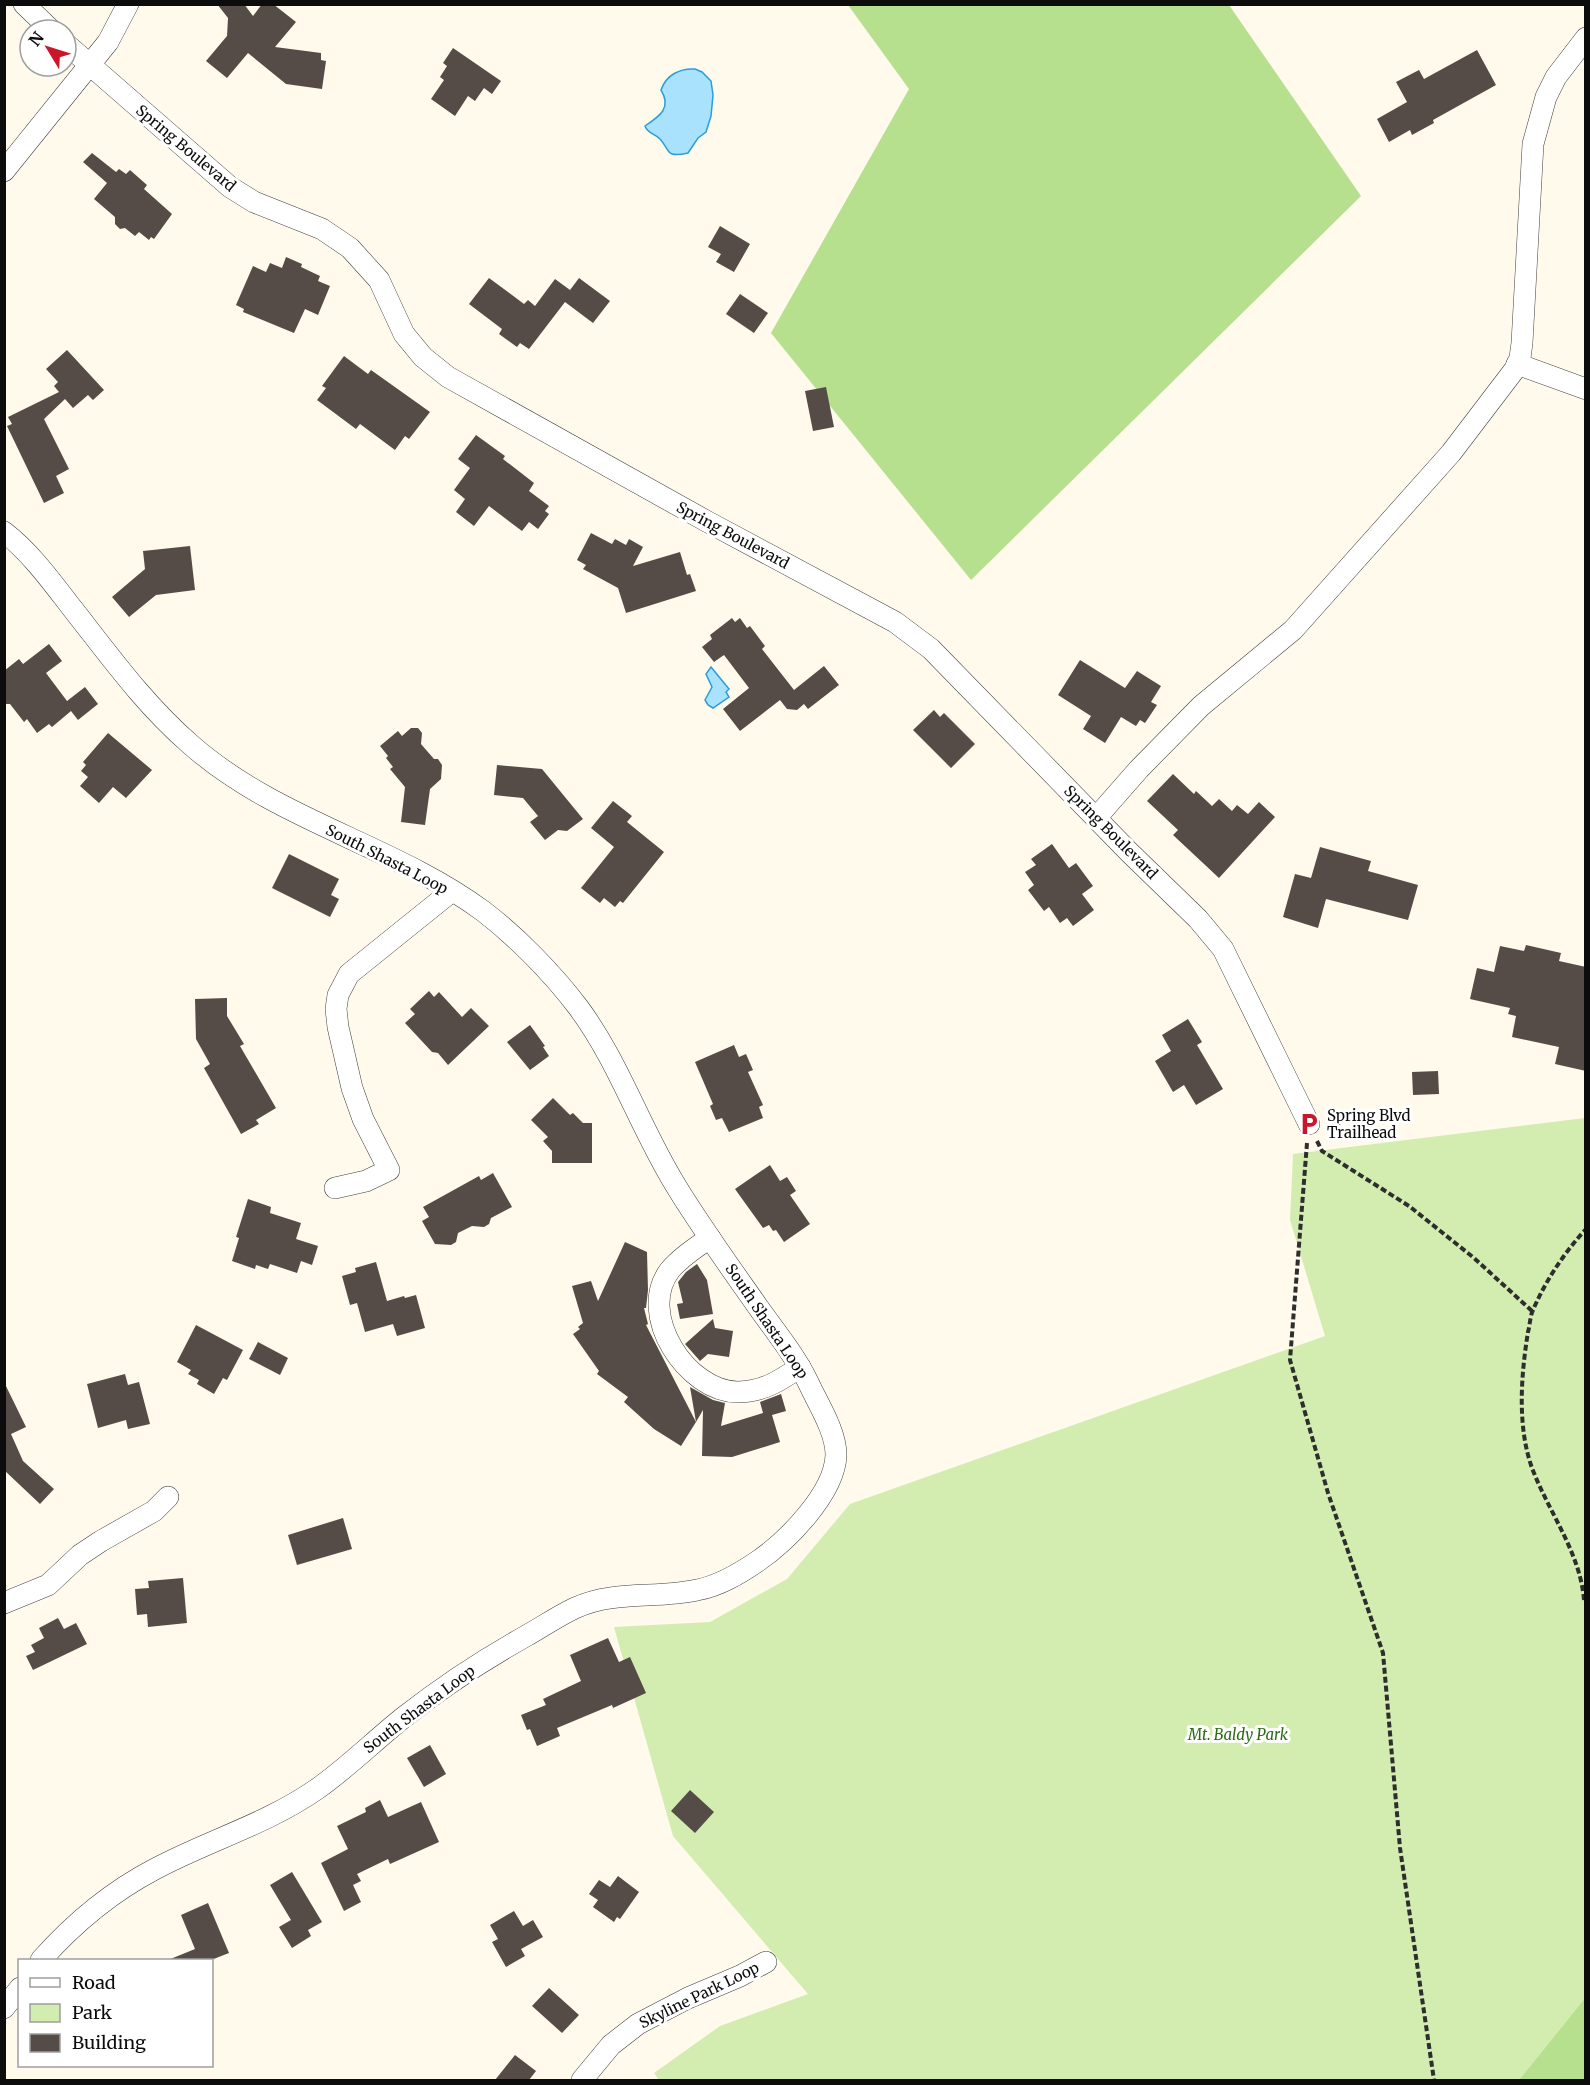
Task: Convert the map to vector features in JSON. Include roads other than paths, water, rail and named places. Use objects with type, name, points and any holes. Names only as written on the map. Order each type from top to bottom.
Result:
[{"type":"street","points":[[24,4],[39,18]]},
{"type":"street","points":[[4,171],[90,67],[108,42],[128,4]]},
{"type":"street","points":[[1096,818],[1139,769],[1201,706],[1293,630],[1451,453],[1517,364],[1522,343],[1533,144],[1546,97],[1556,77],[1586,38]]},
{"type":"street","name":"Spring Boulevard","points":[[78,56],[230,187],[254,201],[322,229],[350,248],[379,280],[404,334],[423,357],[448,377],[915,635],[1198,919],[1223,949],[1309,1124]]},
{"type":"street","points":[[1517,364],[1586,389]]},
{"type":"street","name":"South Shasta Loop","points":[[4,532],[40,567],[162,719],[194,749],[270,801],[420,873],[452,891],[482,911],[514,938],[559,983],[579,1009],[618,1074],[672,1180],[800,1367],[832,1435],[836,1449],[836,1463],[831,1479],[816,1504],[794,1530],[763,1558],[728,1579],[699,1590],[660,1595],[618,1596],[574,1608],[485,1659],[441,1688],[319,1788],[292,1804],[155,1869],[125,1887],[89,1913],[42,1959]]},
{"type":"street","points":[[335,1188],[366,1181],[389,1170],[363,1119],[352,1088],[338,1026],[336,1009],[338,995],[349,974],[452,891]]},
{"type":"street","points":[[710,1238],[669,1271],[659,1296],[660,1320],[670,1346],[689,1369],[713,1385],[736,1392],[761,1390],[779,1382],[800,1367]]},
{"type":"street","points":[[4,1603],[48,1585],[80,1555],[154,1511],[168,1497]]},
{"type":"street","name":"Skyline Park Loop","points":[[582,2080],[611,2045],[638,2024],[766,1962]]},
{"type":"street","points":[[4,2008],[18,1990]]},
{"type":"water","points":[[695,69],[711,81],[713,95],[711,116],[706,132],[698,138],[688,153],[675,155],[645,126],[655,119],[665,107],[661,90],[666,80],[679,71]]},
{"type":"water","points":[[711,667],[729,689],[726,692],[729,697],[713,708],[705,700],[712,687],[706,674]]},
{"type":"place","name":"Spring Blvd Trailhead","points":[[1309,1124]]},
{"type":"park label","name":"Mt. Baldy Park","points":[[1238,1734]]}]
